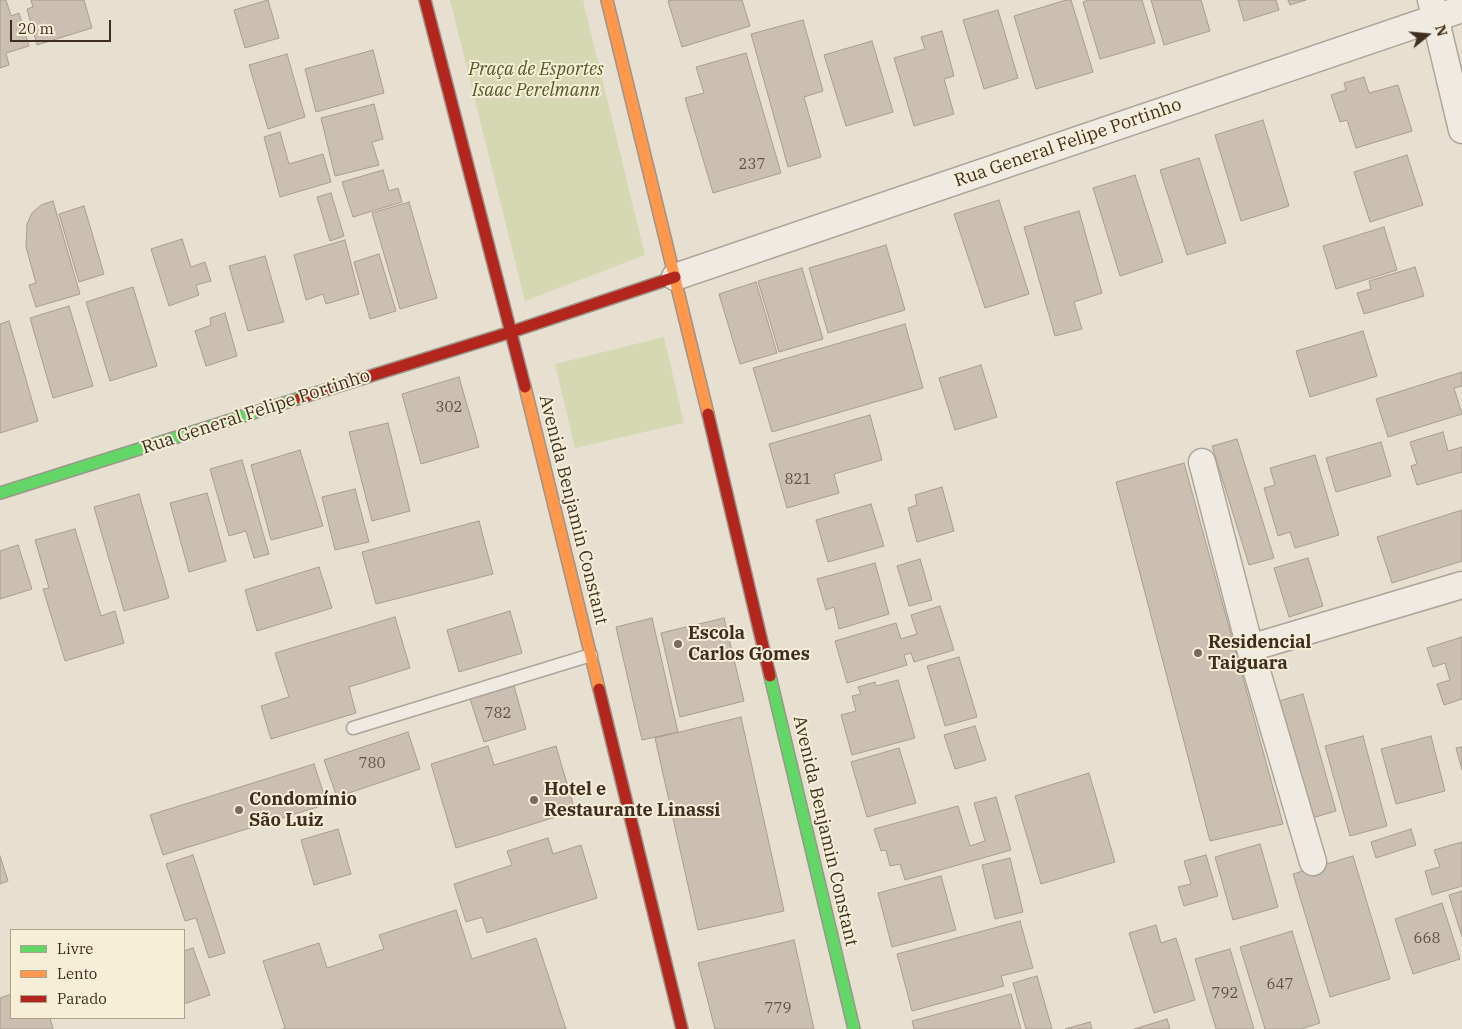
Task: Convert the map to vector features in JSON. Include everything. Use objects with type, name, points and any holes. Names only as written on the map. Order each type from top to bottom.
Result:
[{"type":"main road","name":"Avenida Benjamin Constant","points":[[425,0],[511,332],[682,1029]]},
{"type":"main road","name":"Avenida Benjamin Constant","points":[[607,0],[854,1029]]},
{"type":"main road","name":"Rua General Felipe Portinho","points":[[0,493],[511,332],[675,277]]},
{"type":"street","name":"Rua General Felipe Portinho","points":[[675,277],[1433,9],[1462,10]]},
{"type":"street","points":[[1433,9],[1462,130]]},
{"type":"street","points":[[1202,462],[1250,648],[1313,862]]},
{"type":"street","points":[[1250,648],[1462,585]]},
{"type":"lane","points":[[353,728],[591,655]]},
{"type":"green space","name":"Praça de Esportes Isaac Perelmann","points":[[450,0],[583,0],[645,255],[525,301]]},
{"type":"green space","points":[[664,337],[684,423],[575,448],[555,364]]},
{"type":"building","points":[[0,0],[6,0],[11,16],[19,13],[29,46],[6,53],[9,65],[0,68]]},
{"type":"building","points":[[31,0],[84,0],[92,28],[37,45],[27,9],[33,7]]},
{"type":"building","points":[[268,0],[279,38],[245,48],[234,10]]},
{"type":"building","points":[[742,0],[750,26],[682,47],[668,1]]},
{"type":"building","points":[[1071,0],[1093,72],[1036,89],[1014,16]]},
{"type":"building","points":[[1088,0],[1142,0],[1155,43],[1100,59],[1083,2]]},
{"type":"building","points":[[1151,0],[1201,0],[1210,31],[1164,45]]},
{"type":"building","points":[[1238,0],[1276,0],[1279,10],[1244,21]]},
{"type":"building","points":[[1288,0],[1306,0],[1290,5]]},
{"type":"building","points":[[998,10],[1018,78],[984,89],[963,20]]},
{"type":"building","points":[[803,20],[823,91],[804,97],[821,157],[788,167],[751,34]]},
{"type":"building","points":[[942,31],[954,76],[944,79],[954,114],[914,126],[894,58],[925,49],[921,37]]},
{"type":"building","points":[[872,41],[893,112],[846,126],[824,55]]},
{"type":"building","points":[[373,50],[384,93],[316,112],[305,69]]},
{"type":"building","points":[[746,53],[781,173],[713,193],[685,98],[704,93],[696,67]]},
{"type":"building","points":[[287,54],[305,117],[268,129],[249,65]]},
{"type":"building","points":[[1364,77],[1369,93],[1398,85],[1412,131],[1356,148],[1347,120],[1340,122],[1331,95],[1346,90],[1344,83]]},
{"type":"building","points":[[374,104],[383,139],[372,142],[379,165],[335,176],[321,118]]},
{"type":"building","points":[[1263,120],[1289,206],[1241,221],[1215,135]]},
{"type":"building","points":[[280,132],[289,164],[323,154],[331,182],[280,197],[264,137]]},
{"type":"building","points":[[1407,155],[1423,205],[1370,222],[1354,172]]},
{"type":"building","points":[[1199,158],[1226,243],[1187,255],[1160,170]]},
{"type":"building","points":[[383,170],[389,191],[398,188],[402,202],[353,217],[342,182]]},
{"type":"building","points":[[1135,175],[1163,262],[1120,276],[1093,188]]},
{"type":"building","points":[[331,193],[344,236],[330,241],[317,197]]},
{"type":"building","points":[[999,200],[1029,294],[985,308],[954,214]]},
{"type":"building","points":[[53,201],[80,294],[36,307],[29,285],[36,283],[26,247],[27,224],[32,213],[41,205]]},
{"type":"building","points":[[409,202],[437,298],[400,309],[372,213]]},
{"type":"building","points":[[84,206],[104,274],[79,282],[59,214]]},
{"type":"building","points":[[1079,211],[1102,293],[1074,302],[1082,329],[1055,336],[1024,227]]},
{"type":"building","points":[[1384,227],[1397,270],[1336,289],[1323,246]]},
{"type":"building","points":[[182,239],[191,267],[205,262],[211,281],[196,285],[199,295],[169,306],[151,249]]},
{"type":"building","points":[[345,240],[359,294],[326,304],[323,294],[306,300],[294,255]]},
{"type":"building","points":[[886,245],[905,310],[828,333],[809,268]]},
{"type":"building","points":[[379,254],[396,311],[370,319],[354,262]]},
{"type":"building","points":[[265,256],[284,322],[248,331],[229,266]]},
{"type":"building","points":[[1415,267],[1424,296],[1364,314],[1357,293],[1371,289],[1369,281]]},
{"type":"building","points":[[802,268],[823,339],[779,352],[758,281]]},
{"type":"building","points":[[756,282],[777,353],[740,364],[719,294]]},
{"type":"building","points":[[133,287],[157,366],[110,381],[86,302]]},
{"type":"building","points":[[69,306],[93,386],[53,398],[30,318]]},
{"type":"building","points":[[225,313],[237,356],[206,366],[195,331],[211,325],[210,318]]},
{"type":"building","points":[[9,321],[38,421],[0,433],[0,324]]},
{"type":"building","points":[[905,324],[923,388],[772,432],[753,368]]},
{"type":"building","points":[[1363,331],[1377,376],[1310,397],[1296,351]]},
{"type":"building","points":[[981,365],[997,417],[955,430],[939,378]]},
{"type":"building","points":[[1462,372],[1462,386],[1454,388],[1462,414],[1388,437],[1376,399]]},
{"type":"building","points":[[459,377],[479,447],[421,464],[402,394]]},
{"type":"building","points":[[870,415],[882,460],[834,474],[839,493],[787,508],[769,444]]},
{"type":"building","points":[[388,423],[410,511],[372,521],[349,432]]},
{"type":"building","points":[[1443,432],[1448,451],[1462,447],[1462,472],[1417,485],[1411,466],[1417,464],[1410,442]]},
{"type":"building","points":[[1237,439],[1274,558],[1249,565],[1212,446]]},
{"type":"building","points":[[1381,442],[1391,476],[1336,492],[1326,458]]},
{"type":"building","points":[[300,450],[323,526],[271,540],[251,465]]},
{"type":"building","points":[[1315,455],[1339,535],[1295,548],[1290,532],[1278,536],[1264,488],[1275,485],[1270,468]]},
{"type":"building","points":[[242,460],[269,554],[254,558],[246,531],[229,536],[210,469]]},
{"type":"building","name":"Residencial Taiguara","points":[[1184,463],[1283,824],[1210,841],[1116,482]]},
{"type":"building","points":[[942,487],[954,531],[917,542],[908,508],[917,505],[915,495]]},
{"type":"building","points":[[355,489],[369,542],[335,550],[322,497]]},
{"type":"building","points":[[207,493],[226,561],[189,572],[170,503]]},
{"type":"building","points":[[139,494],[169,598],[124,611],[94,507]]},
{"type":"building","points":[[871,504],[884,546],[828,562],[816,520]]},
{"type":"building","points":[[1462,510],[1462,561],[1392,583],[1377,537]]},
{"type":"building","points":[[479,521],[493,574],[376,604],[362,552]]},
{"type":"building","points":[[75,529],[101,616],[115,611],[124,643],[65,661],[43,589],[49,588],[35,540]]},
{"type":"building","points":[[18,545],[32,589],[0,599],[0,551]]},
{"type":"building","points":[[1308,558],[1323,606],[1289,617],[1274,568]]},
{"type":"building","points":[[920,559],[932,600],[909,606],[897,566]]},
{"type":"building","points":[[875,563],[889,614],[839,629],[834,607],[826,610],[817,579]]},
{"type":"building","points":[[319,567],[332,608],[257,631],[245,590]]},
{"type":"building","points":[[940,606],[954,650],[914,662],[911,653],[904,655],[907,665],[847,683],[835,641],[896,623],[901,639],[917,634],[911,615]]},
{"type":"building","points":[[510,611],[522,653],[459,672],[447,630]]},
{"type":"building","points":[[395,617],[410,668],[349,687],[356,713],[271,739],[261,706],[289,697],[275,653]]},
{"type":"building","points":[[652,618],[678,732],[642,740],[616,627]]},
{"type":"building","points":[[724,618],[744,701],[680,717],[661,633]]},
{"type":"building","points":[[1462,637],[1462,699],[1444,705],[1437,684],[1450,680],[1445,663],[1433,667],[1427,648]]},
{"type":"building","points":[[959,657],[977,717],[945,726],[927,666]]},
{"type":"building","points":[[898,680],[915,738],[852,755],[841,715],[856,711],[852,696],[861,694],[858,687],[875,682],[876,686]]},
{"type":"building","points":[[514,686],[526,729],[484,742],[470,699]]},
{"type":"building","points":[[1303,694],[1336,811],[1312,818],[1279,701]]},
{"type":"building","points":[[741,717],[784,911],[698,930],[655,738]]},
{"type":"building","points":[[975,726],[986,760],[955,769],[944,735]]},
{"type":"building","points":[[408,732],[420,769],[337,797],[324,760]]},
{"type":"building","points":[[1363,736],[1387,826],[1350,836],[1325,746]]},
{"type":"building","points":[[1431,736],[1445,791],[1396,804],[1381,749]]},
{"type":"building","points":[[488,746],[494,765],[556,746],[575,811],[456,848],[431,764]]},
{"type":"building","points":[[1462,747],[1462,770],[1456,748]]},
{"type":"building","points":[[899,748],[916,803],[867,817],[851,762]]},
{"type":"building","name":"Condomínio São Luiz","points":[[314,764],[327,804],[163,855],[150,815]]},
{"type":"building","points":[[1089,773],[1115,862],[1041,884],[1015,796]]},
{"type":"building","points":[[996,797],[1011,850],[905,880],[900,864],[890,866],[886,850],[881,851],[874,829],[958,806],[970,846],[985,841],[974,803]]},
{"type":"building","points":[[338,829],[351,874],[314,885],[301,840]]},
{"type":"building","points":[[1411,829],[1416,845],[1376,858],[1371,842]]},
{"type":"building","points":[[548,838],[553,854],[581,845],[597,898],[487,933],[482,917],[466,922],[454,884],[512,865],[507,851]]},
{"type":"building","points":[[1462,842],[1462,886],[1432,895],[1425,871],[1440,867],[1434,850]]},
{"type":"building","points":[[1260,844],[1278,907],[1233,920],[1215,857]]},
{"type":"building","points":[[193,855],[225,953],[209,958],[196,918],[185,921],[166,864]]},
{"type":"building","points":[[1206,855],[1218,896],[1184,906],[1178,887],[1191,884],[1184,861]]},
{"type":"building","points":[[0,856],[8,881],[0,884]]},
{"type":"building","points":[[1353,856],[1390,979],[1330,997],[1293,874]]},
{"type":"building","points":[[1010,858],[1023,912],[995,919],[982,865]]},
{"type":"building","points":[[941,876],[956,930],[892,947],[878,893]]},
{"type":"building","points":[[1462,891],[1462,937],[1449,895]]},
{"type":"building","points":[[1442,903],[1460,959],[1413,974],[1395,919]]},
{"type":"building","points":[[456,910],[472,959],[536,938],[566,1029],[282,1029],[285,1028],[263,961],[319,943],[327,968],[384,949],[379,935]]},
{"type":"building","points":[[1020,921],[1033,968],[1001,976],[1004,986],[912,1011],[897,954]]},
{"type":"building","points":[[1156,925],[1161,943],[1176,938],[1195,1000],[1154,1013],[1129,933]]},
{"type":"building","points":[[1292,931],[1320,1023],[1301,1029],[1265,1029],[1240,947]]},
{"type":"building","points":[[794,940],[814,1029],[715,1029],[698,963]]},
{"type":"building","points":[[193,948],[210,995],[185,1004],[185,951]]},
{"type":"building","points":[[1230,949],[1254,1029],[1216,1029],[1195,959]]},
{"type":"building","points":[[1037,976],[1052,1029],[1026,1029],[1013,983]]},
{"type":"building","points":[[10,994],[10,1019],[50,1019],[53,1029],[0,1029],[0,998]]},
{"type":"building","points":[[1011,994],[1021,1029],[914,1029],[912,1021]]},
{"type":"building","points":[[1167,1019],[1170,1029],[1134,1029]]},
{"type":"building","points":[[1090,1022],[1092,1029],[1065,1029]]},
{"type":"traffic: fast","points":[[0,493],[300,398]]},
{"type":"traffic: fast","points":[[770,676],[854,1029]]},
{"type":"traffic: slow","points":[[607,0],[708,414]]},
{"type":"traffic: slow","points":[[525,387],[599,689]]},
{"type":"traffic: jam","points":[[425,0],[525,387]]},
{"type":"traffic: jam","points":[[300,398],[511,332],[675,277]]},
{"type":"traffic: jam","points":[[708,414],[770,676]]},
{"type":"traffic: jam","points":[[599,689],[682,1029]]},
{"type":"place","name":"Escola Carlos Gomes","points":[[678,644]]},
{"type":"place","name":"Residencial Taiguara","points":[[1198,653]]},
{"type":"place","name":"Hotel e Restaurante Linassi","points":[[534,800]]},
{"type":"place","name":"Condomínio São Luiz","points":[[239,810]]}]
